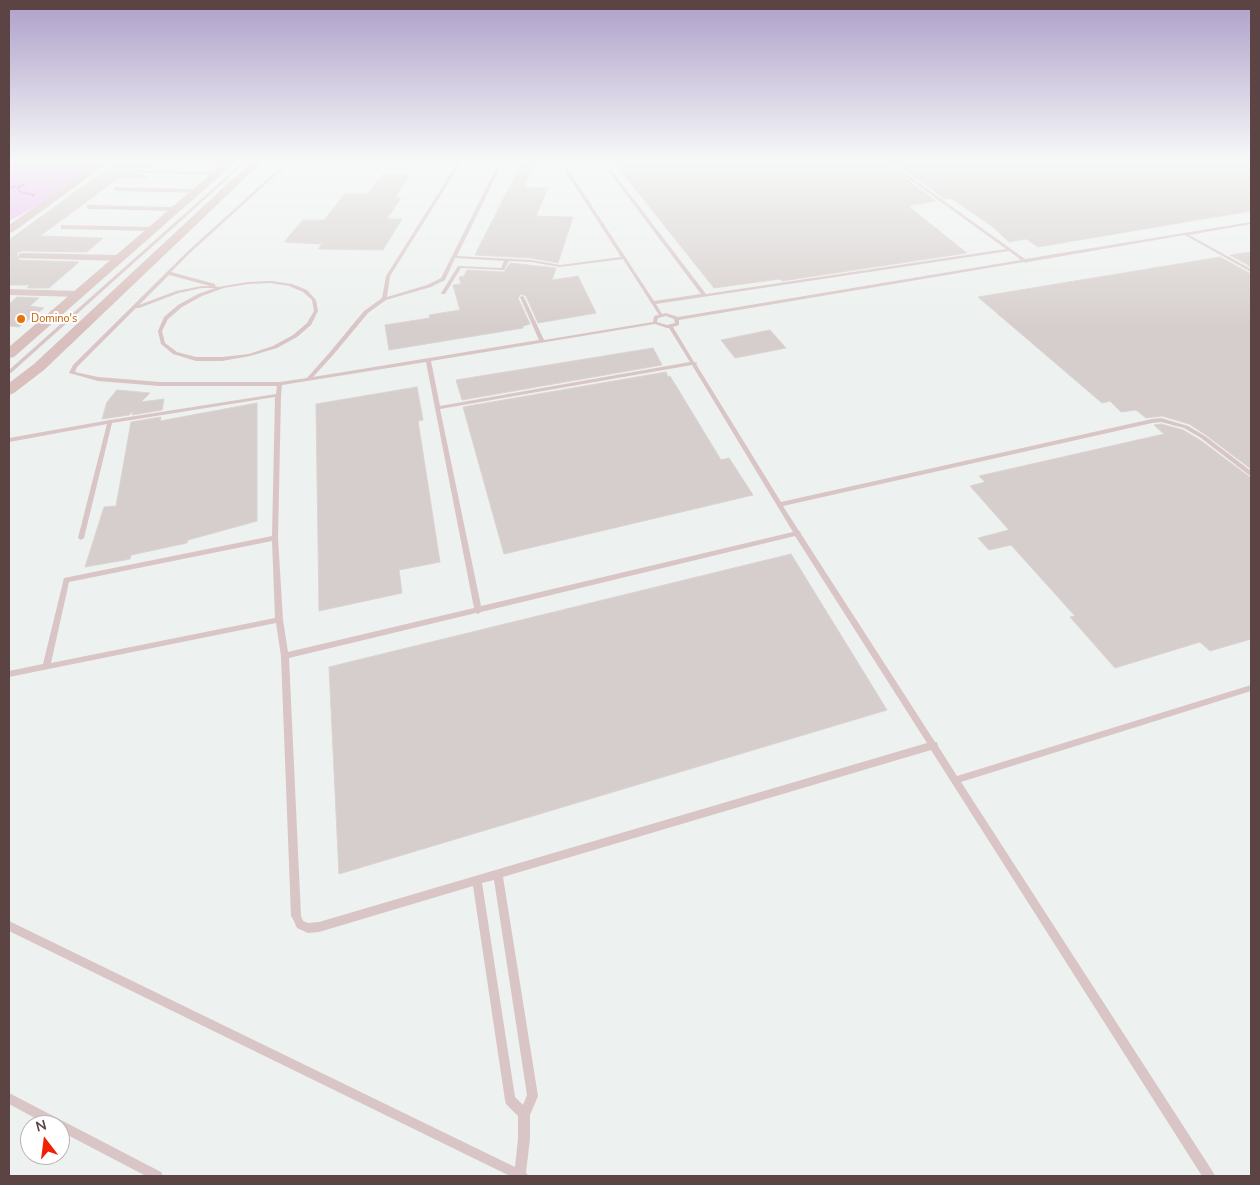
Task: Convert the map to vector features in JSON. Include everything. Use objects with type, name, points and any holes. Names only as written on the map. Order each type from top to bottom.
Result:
[{"type":"main road","points":[[9,230],[30,215]]},
{"type":"main road","points":[[9,354],[169,215]]},
{"type":"main road","points":[[9,402],[33,379],[40,367],[200,215]]},
{"type":"main road","points":[[12,380],[40,367]]},
{"type":"street","points":[[64,227],[153,229]]},
{"type":"street","points":[[22,256],[120,258]]},
{"type":"street","points":[[9,292],[78,294]]},
{"type":"lane","points":[[12,380],[188,215]]},
{"type":"lane","points":[[230,215],[168,273],[75,366],[72,373],[98,379],[160,384],[280,384],[655,323],[663,327],[671,327],[676,324],[677,319]]},
{"type":"lane","points":[[384,299],[388,276],[426,215]]},
{"type":"lane","points":[[308,378],[373,305],[384,299],[443,280],[475,215]]},
{"type":"lane","points":[[596,215],[661,315]]},
{"type":"lane","points":[[644,215],[705,296]]},
{"type":"lane","points":[[961,215],[1026,262]]},
{"type":"lane","points":[[655,323],[656,317],[661,315],[670,315],[677,319],[1251,223]]},
{"type":"lane","points":[[1186,234],[1251,271]]},
{"type":"lane","points":[[653,304],[1009,250]]},
{"type":"lane","points":[[454,257],[560,266],[623,258]]},
{"type":"lane","points":[[443,293],[460,267],[502,269],[507,260]]},
{"type":"lane","points":[[168,273],[223,287]]},
{"type":"lane","points":[[132,309],[178,292],[202,287],[223,287],[270,282],[290,285],[305,291],[314,300],[316,311],[309,324],[295,336],[275,347],[250,355],[222,359],[196,358],[176,353],[163,344],[160,331],[166,318],[187,302],[223,287]]},
{"type":"lane","points":[[522,297],[542,341]]},
{"type":"lane","points":[[671,327],[695,363],[779,505],[1209,1176]]},
{"type":"lane","points":[[428,360],[478,611]]},
{"type":"lane","points":[[438,408],[695,363]]},
{"type":"lane","points":[[280,384],[278,395],[276,538],[279,620],[285,656],[296,916],[300,925],[308,928],[319,927],[934,745]]},
{"type":"lane","points":[[9,440],[278,395]]},
{"type":"lane","points":[[779,505],[1161,420],[1186,427],[1203,437],[1251,474]]},
{"type":"lane","points":[[81,538],[110,422]]},
{"type":"lane","points":[[285,656],[798,533]]},
{"type":"lane","points":[[46,666],[66,580],[276,538]]},
{"type":"lane","points":[[9,674],[279,620]]},
{"type":"lane","points":[[956,780],[1251,688]]},
{"type":"lane","points":[[9,926],[521,1176],[524,1114],[533,1096],[498,874]]},
{"type":"lane","points":[[477,880],[510,1100],[524,1114]]},
{"type":"lane","points":[[9,1098],[41,1115]]},
{"type":"lane","points":[[70,1130],[157,1176]]},
{"type":"shaded area","points":[[9,215],[19,215],[9,221]]},
{"type":"building","points":[[43,215],[68,215],[40,236],[103,238],[87,252],[22,251],[17,253],[19,260],[79,262],[49,288],[27,288],[30,285],[9,285],[9,240]]},
{"type":"building","points":[[328,215],[389,215],[387,219],[402,219],[383,250],[318,249],[322,244],[284,242],[303,220],[324,220]]},
{"type":"building","points":[[495,215],[573,217],[558,263],[531,258],[475,255]]},
{"type":"building","points":[[656,215],[920,215],[967,253],[782,281],[780,279],[714,288]]},
{"type":"building","points":[[976,215],[1226,215],[1038,247],[1026,239],[1009,242],[993,227]]},
{"type":"building","points":[[1251,252],[1251,267],[1230,255]]},
{"type":"building","points":[[1220,257],[1251,274],[1251,469],[1189,424],[1162,416],[1146,418],[1136,410],[1121,412],[1110,401],[1102,403],[978,297]]},
{"type":"building","points":[[510,263],[556,268],[552,280],[578,276],[596,313],[538,323],[526,296],[521,294],[518,298],[530,324],[523,326],[523,328],[389,350],[385,325],[430,318],[429,315],[460,310],[453,285],[461,284],[459,277],[464,276],[467,270],[504,272]]},
{"type":"building","points":[[17,297],[39,298],[30,306],[44,308],[19,327],[9,326],[9,304]]},
{"type":"building","points":[[770,330],[786,348],[735,358],[721,340]]},
{"type":"building","points":[[653,348],[662,365],[462,400],[456,380]]},
{"type":"building","points":[[666,372],[721,460],[729,458],[753,495],[504,554],[463,407]]},
{"type":"building","points":[[417,387],[423,420],[418,421],[440,562],[399,570],[402,593],[319,611],[316,404]]},
{"type":"building","points":[[117,390],[150,393],[141,402],[164,399],[162,410],[132,415],[133,411],[129,415],[102,419],[107,402]]},
{"type":"building","points":[[257,403],[257,521],[188,540],[187,543],[131,555],[130,559],[85,567],[104,507],[116,506],[131,422],[161,417],[160,421]]},
{"type":"building","points":[[1161,424],[1183,430],[1200,440],[1251,478],[1251,639],[1210,651],[1200,642],[1115,668],[1070,617],[1075,616],[1011,545],[989,550],[978,538],[1009,530],[970,486],[985,482],[979,476],[1164,434],[1154,425]]},
{"type":"building","points":[[791,554],[887,710],[339,874],[329,667]]},
{"type":"place","name":"Domino's","points":[[21,319]]}]
